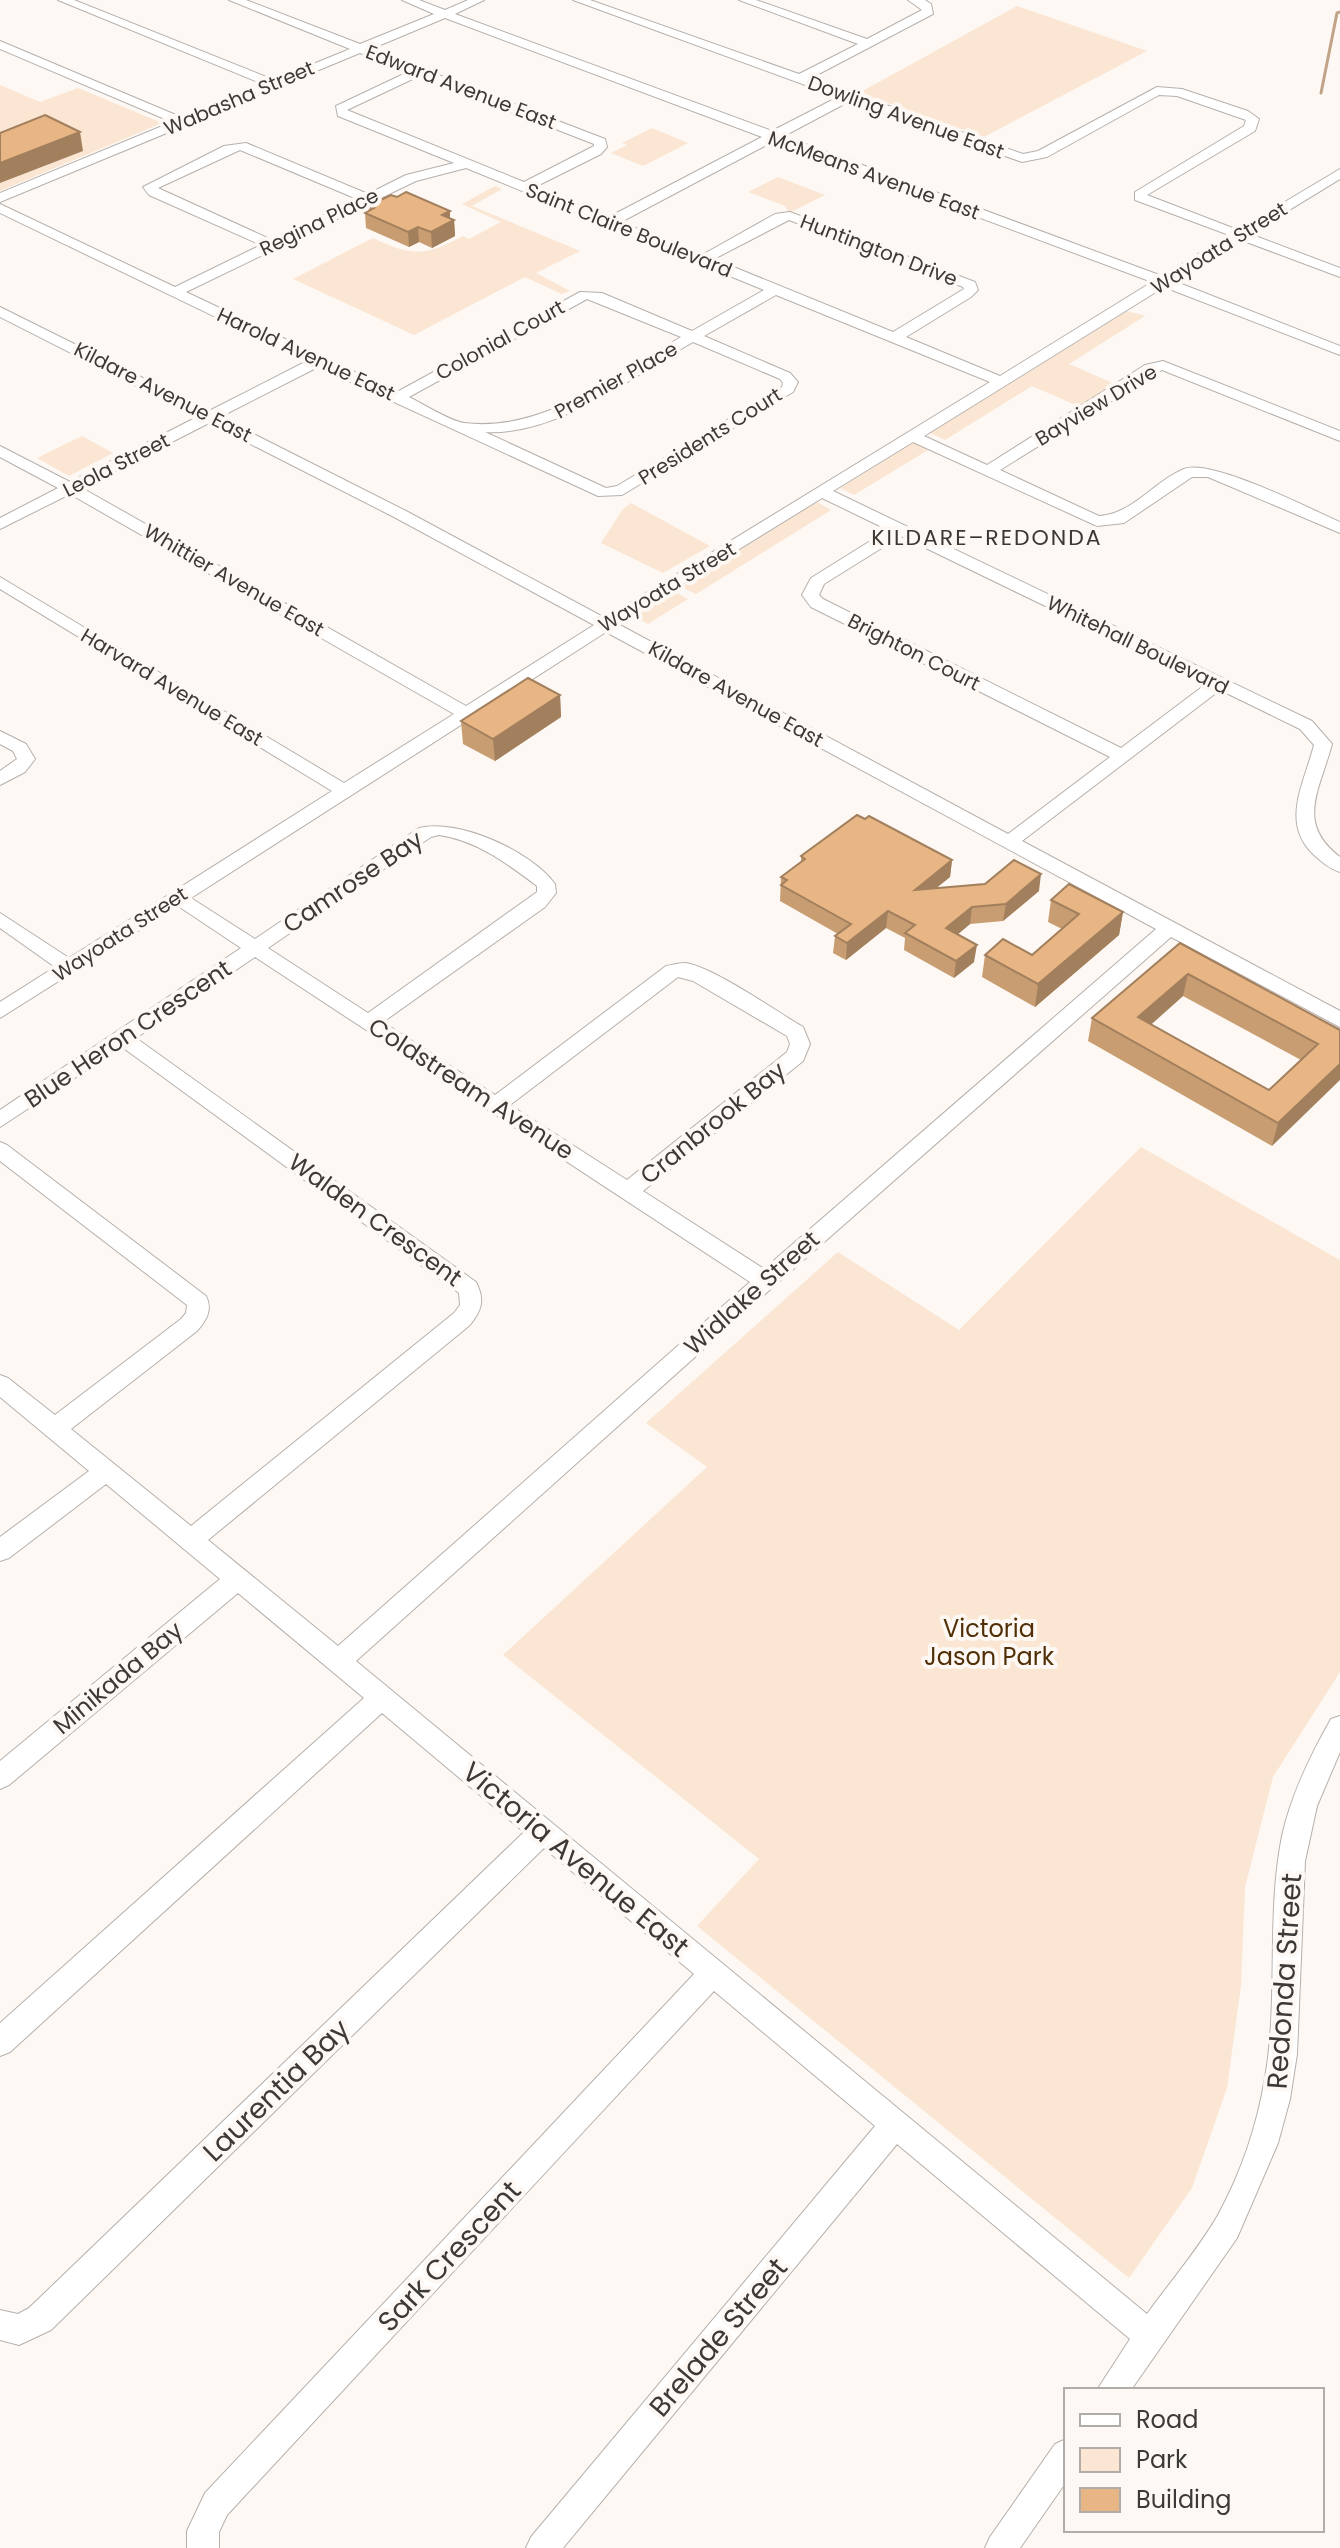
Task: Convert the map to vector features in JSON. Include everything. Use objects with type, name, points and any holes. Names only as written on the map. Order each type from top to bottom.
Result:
[{"type":"street","points":[[64,0],[273,84]]},
{"type":"street","name":"Edward Avenue East","points":[[235,0],[600,142],[601,147],[596,151],[524,187]]},
{"type":"street","name":"McMeans Avenue East","points":[[408,0],[1164,282],[1340,351]]},
{"type":"street","name":"Wabasha Street","points":[[0,198],[478,0]]},
{"type":"street","name":"Dowling Avenue East","points":[[579,0],[1022,158],[1042,154],[1157,91],[1178,92],[1244,114],[1253,119],[1250,128],[1139,194],[1145,201],[1340,273]]},
{"type":"street","points":[[745,0],[868,43]]},
{"type":"street","points":[[800,79],[929,11],[925,4],[914,0]]},
{"type":"street","points":[[0,45],[182,122]]},
{"type":"street","name":"Saint Claire Boulevard","points":[[418,72],[340,109],[342,113],[1001,381]]},
{"type":"street","points":[[610,222],[849,96]]},
{"type":"street","points":[[273,245],[154,192],[150,187],[241,146],[367,198]]},
{"type":"street","name":"Regina Place","points":[[175,292],[411,178],[466,164]]},
{"type":"street","name":"Wayoata Street","points":[[0,1011],[607,624],[1340,173]]},
{"type":"street","name":"Harold Avenue East","points":[[0,208],[596,491],[614,493]]},
{"type":"street","name":"Huntington Drive","points":[[703,260],[780,217],[790,216],[970,285],[971,290],[966,294],[894,338]]},
{"type":"street","name":"Premier Place","points":[[446,420],[503,429],[529,425],[557,414],[774,290]]},
{"type":"street","name":"Colonial Court","points":[[398,397],[585,295],[597,296],[693,337]]},
{"type":"street","name":"Kildare Avenue East","points":[[0,311],[211,416],[607,624],[1340,1020]]},
{"type":"street","name":"Presidents Court","points":[[614,493],[789,387],[791,382],[785,376],[693,337]]},
{"type":"street","name":"Leola Street","points":[[0,524],[318,361]]},
{"type":"street","name":"Bayview Drive","points":[[988,471],[1150,368],[1163,365],[1340,436]]},
{"type":"street","points":[[912,436],[1097,521],[1118,520],[1189,472],[1199,470],[1340,528]]},
{"type":"street","name":"Whittier Avenue East","points":[[0,451],[466,713]]},
{"type":"street","name":"Whitehall Boulevard","points":[[822,492],[1306,725],[1320,738]]},
{"type":"street","name":"Brighton Court","points":[[899,530],[817,581],[810,595],[817,603],[1122,756]]},
{"type":"street","name":"Harvard Avenue East","points":[[0,582],[344,791]]},
{"type":"street","points":[[1009,842],[1218,683]]},
{"type":"street","points":[[1340,734],[1320,738],[1322,754],[1303,820],[1311,842],[1340,866]]},
{"type":"street","points":[[0,736],[20,748],[26,759],[24,764],[0,779]]},
{"type":"street","name":"Camrose Bay","points":[[256,948],[435,828],[448,828],[467,835],[546,884],[547,893],[538,903],[369,1022]]},
{"type":"street","name":"Coldstream Avenue","points":[[177,897],[765,1281]]},
{"type":"street","points":[[0,919],[69,967]]},
{"type":"street","name":"Widlake Street","points":[[338,1661],[765,1281],[1169,928]]},
{"type":"street","name":"Blue Heron Crescent","points":[[0,1120],[256,948]]},
{"type":"street","name":"Cranbrook Bay","points":[[496,1105],[673,971],[685,970],[700,976],[796,1032],[800,1044],[796,1056],[627,1192]]},
{"type":"street","name":"Walden Crescent","points":[[123,1038],[468,1288],[473,1298],[471,1308],[462,1319],[190,1541]]},
{"type":"street","points":[[0,1150],[198,1302],[197,1316],[189,1325],[55,1428]]},
{"type":"street","name":"Victoria Avenue East","points":[[0,1384],[382,1697],[1151,2337]]},
{"type":"street","points":[[0,1551],[105,1472]]},
{"type":"street","name":"Minikada Bay","points":[[0,1777],[237,1579]]},
{"type":"street","points":[[0,2042],[382,1697]]},
{"type":"street","name":"Redonda Street","points":[[1113,2388],[1227,2228],[1242,2199],[1267,2132],[1283,2054],[1294,1847],[1316,1774],[1340,1727]]},
{"type":"street","name":"Laurentia Bay","points":[[0,2325],[19,2330],[40,2319],[543,1831]]},
{"type":"street","name":"Sark Crescent","points":[[203,2548],[203,2531],[216,2504],[713,1973]]},
{"type":"street","name":"Brelade Street","points":[[542,2548],[895,2125]]},
{"type":"street","points":[[1001,2548],[1064,2458]]},
{"type":"green space","points":[[1017,6],[1147,51],[984,137],[859,93]]},
{"type":"green space","points":[[0,85],[40,102],[78,88],[162,123],[0,191]]},
{"type":"green space","points":[[652,128],[688,143],[643,166],[611,153],[627,145],[622,143]]},
{"type":"green space","points":[[778,177],[825,195],[789,213],[785,206],[748,192]]},
{"type":"green space","points":[[495,186],[502,189],[472,206],[580,251],[536,273],[570,291],[562,294],[525,277],[414,335],[293,279],[373,238],[418,252],[438,248],[463,236],[469,239],[501,222],[462,204]]},
{"type":"green space","points":[[1127,311],[1145,316],[1069,364],[1115,384],[1080,407],[1032,386],[945,440],[930,433]]},
{"type":"green space","points":[[82,436],[113,453],[69,476],[37,458]]},
{"type":"green space","points":[[913,443],[928,450],[854,495],[840,488]]},
{"type":"green space","points":[[817,502],[831,510],[696,594],[681,587]]},
{"type":"green space","points":[[631,503],[710,546],[663,573],[601,543],[623,509]]},
{"type":"green space","points":[[675,592],[688,599],[648,624],[632,615]]},
{"type":"green space","name":"Victoria Jason Park","points":[[1141,1147],[1340,1260],[1340,1672],[1273,1777],[1245,1887],[1241,1986],[1227,2088],[1192,2188],[1129,2278],[697,1926],[759,1859],[503,1655],[707,1467],[646,1423],[838,1252],[959,1330]]},
{"type":"building","points":[[45,115],[80,132],[0,163],[0,133]]},
{"type":"building","points":[[406,192],[450,211],[442,215],[454,220],[431,232],[418,227],[408,232],[365,213],[374,208],[368,206]]},
{"type":"building","points":[[528,678],[560,695],[493,739],[461,721]]},
{"type":"building","points":[[857,815],[865,819],[869,816],[952,860],[915,890],[985,884],[1014,860],[1041,874],[1006,904],[972,907],[946,928],[977,945],[956,961],[905,933],[915,925],[888,911],[847,943],[835,936],[851,924],[781,885],[787,880],[781,877],[805,859],[801,856]]},
{"type":"building","points":[[1069,884],[1123,912],[1038,984],[985,955],[1003,939],[1032,955],[1079,914],[1051,900]]},
{"type":"building","points":[[1180,943],[1340,1030],[1340,1064],[1278,1123],[1092,1018]],"holes":[[[1188,974],[1318,1044],[1269,1090],[1138,1017]]]},
{"type":"waterway","points":[[1321,93],[1337,13],[1340,12]]},
{"type":"district","name":"KILDARE–REDONDA","points":[[987,537]]}]
